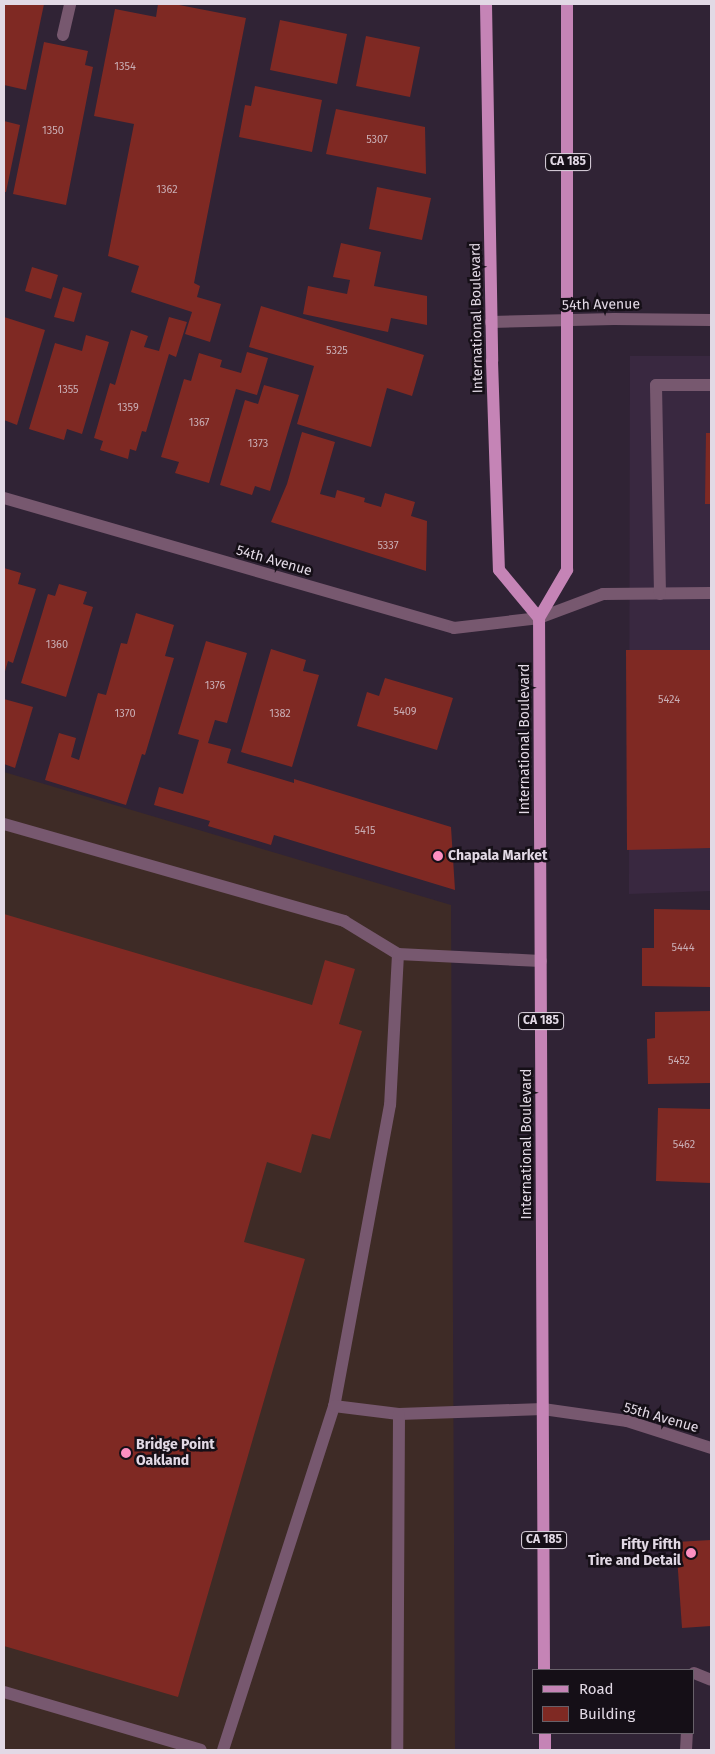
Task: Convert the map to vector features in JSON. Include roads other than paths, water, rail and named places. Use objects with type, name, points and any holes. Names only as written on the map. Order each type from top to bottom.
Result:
[{"type":"main road","name":"International Boulevard","points":[[485,4],[499,570],[539,618],[544,1669]]},
{"type":"main road","name":"CA 185","points":[[539,618],[567,570],[567,4]]},
{"type":"main road","points":[[545,1734],[545,1750]]},
{"type":"street","points":[[63,35],[70,4]]},
{"type":"street","name":"54th Avenue","points":[[492,322],[711,320]]},
{"type":"street","points":[[660,594],[656,385],[711,385]]},
{"type":"street","name":"54th Avenue","points":[[4,498],[454,628],[539,618],[603,594],[711,593]]},
{"type":"street","points":[[4,824],[344,922],[398,954],[541,961]]},
{"type":"street","points":[[223,1750],[334,1406],[390,1105],[398,954]]},
{"type":"street","name":"55th Avenue","points":[[334,1406],[399,1414],[543,1410],[627,1421],[711,1448]]},
{"type":"street","points":[[397,1750],[399,1414]]},
{"type":"street","points":[[695,1673],[711,1680]]},
{"type":"street","points":[[4,1692],[201,1750]]},
{"type":"street","points":[[686,1734],[686,1750]]},
{"type":"place","name":"Chapala Market","points":[[438,856]]},
{"type":"place","name":"Bridge Point Oakland","points":[[126,1453]]},
{"type":"place","name":"Fifty Fifth Tire and Detail","points":[[691,1553]]}]
